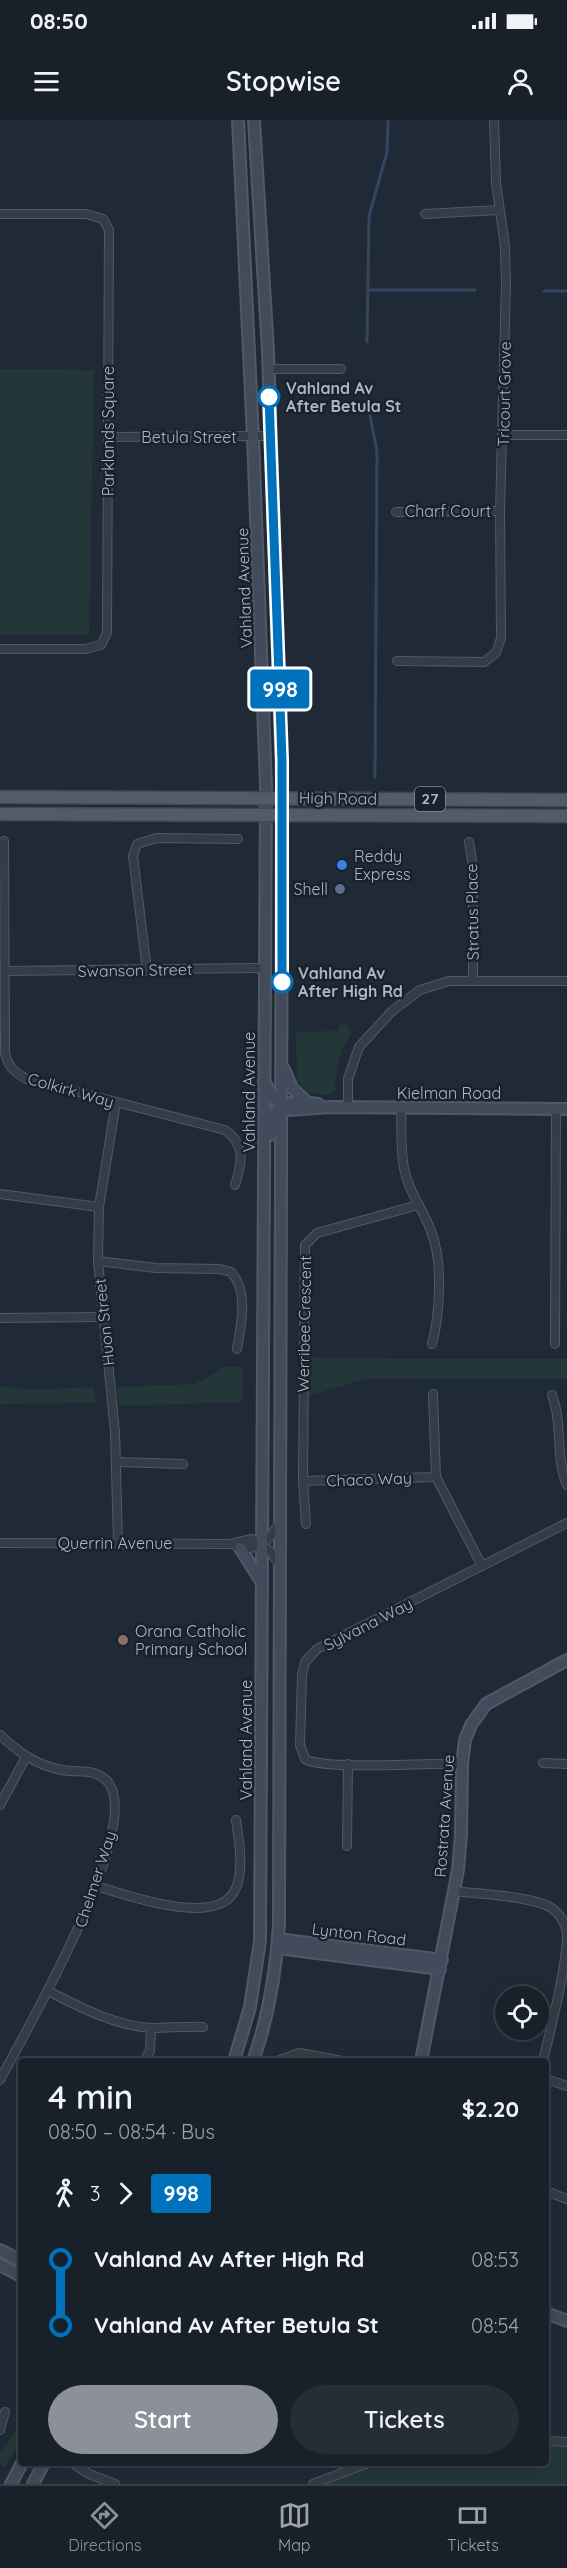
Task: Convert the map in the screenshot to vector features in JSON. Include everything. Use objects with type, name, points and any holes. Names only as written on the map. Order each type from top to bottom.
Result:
[{"type":"main road","name":"Vahland Avenue","points":[[235,2058],[250,2007],[260,1941],[266,798],[247,291],[238,120]]},
{"type":"main road","name":"Vahland Avenue","points":[[254,120],[268,369],[282,798],[282,1063],[286,1106],[282,1120],[277,1944],[271,2001],[254,2058]]},
{"type":"main road","points":[[247,291],[264,291]]},
{"type":"main road","name":"High Road","points":[[0,797],[567,800]]},
{"type":"main road","name":"High Road","points":[[0,814],[567,816]]},
{"type":"main road","points":[[282,1063],[292,1088],[308,1103]]},
{"type":"main road","points":[[264,1080],[274,1099],[286,1106],[272,1116],[271,1137],[264,1149]]},
{"type":"main road","name":"Kielman Road","points":[[286,1106],[308,1103],[331,1107]]},
{"type":"main road","name":"Kielman Road","points":[[286,1106],[562,1108]]},
{"type":"main road","points":[[235,1546],[262,1583]]},
{"type":"main road","name":"Rostrata Avenue","points":[[422,2058],[454,1891],[461,1835],[462,1764],[471,1725],[486,1704],[566,1664]]},
{"type":"main road","points":[[250,2007],[257,2000],[266,1956],[277,1944],[260,1910]]},
{"type":"main road","name":"Lynton Road","points":[[277,1944],[441,1964]]},
{"type":"main road","points":[[0,2250],[18,2259]]},
{"type":"main road","points":[[0,2265],[18,2274]]},
{"type":"main road","points":[[549,2314],[567,2321]]},
{"type":"main road","points":[[11,2484],[20,2466]]},
{"type":"main road","points":[[33,2484],[42,2466]]},
{"type":"street","name":"Tricourt Grove","points":[[397,661],[484,662],[496,653],[501,638],[500,511],[504,435],[506,284],[494,120]]},
{"type":"street","points":[[425,214],[499,210]]},
{"type":"street","name":"Parklands Square","points":[[0,214],[86,214],[103,219],[109,230],[107,633],[101,645],[85,649],[0,649]]},
{"type":"street","points":[[268,369],[341,369]]},
{"type":"street","points":[[504,435],[567,435]]},
{"type":"street","name":"Betula Street","points":[[108,437],[270,436]]},
{"type":"street","name":"Charf Court","points":[[396,512],[500,511]]},
{"type":"street","points":[[147,971],[133,856],[137,844],[157,838],[238,838]]},
{"type":"street","name":"Colkirk Way","points":[[4,841],[4,1053],[11,1068],[27,1079],[212,1126],[234,1137],[242,1152],[235,1185]]},
{"type":"street","name":"Stratus Place","points":[[469,842],[473,867],[473,981]]},
{"type":"street","name":"Swanson Street","points":[[5,971],[265,968]]},
{"type":"street","points":[[348,1107],[348,1079],[353,1061],[367,1036],[392,1011],[420,990],[449,981],[567,981]]},
{"type":"street","name":"Huon Street","points":[[116,1102],[99,1207],[98,1261],[117,1462],[118,1543]]},
{"type":"street","points":[[401,1108],[404,1167],[418,1205],[432,1232],[436,1249],[437,1326],[432,1344]]},
{"type":"street","points":[[555,1344],[562,1108]]},
{"type":"street","points":[[0,1194],[99,1207]]},
{"type":"street","name":"Werribee Crescent","points":[[306,1524],[303,1481],[305,1245],[317,1233],[418,1205]]},
{"type":"street","points":[[98,1261],[115,1261],[156,1269],[220,1269],[231,1272],[241,1287],[241,1329],[237,1349]]},
{"type":"street","points":[[0,1318],[103,1317]]},
{"type":"street","points":[[433,1394],[436,1477],[483,1566]]},
{"type":"street","points":[[552,1395],[558,1410],[562,1472],[567,1485]]},
{"type":"street","points":[[117,1462],[183,1464]]},
{"type":"street","name":"Chaco Way","points":[[303,1481],[436,1477]]},
{"type":"street","points":[[280,1520],[262,1545],[280,1566]]},
{"type":"street","name":"Sylvana Way","points":[[462,1764],[310,1762],[302,1755],[302,1674],[305,1662],[317,1649],[567,1523]]},
{"type":"street","name":"Querrin Avenue","points":[[0,1543],[235,1546],[252,1539],[262,1545]]},
{"type":"street","name":"Chelmer Way","points":[[0,1735],[26,1758],[64,1770],[96,1773],[112,1786],[115,1797],[113,1824],[96,1886],[77,1935],[0,2080]]},
{"type":"street","points":[[0,1805],[26,1758]]},
{"type":"street","points":[[543,1763],[567,1764]]},
{"type":"street","points":[[347,1846],[348,1764]]},
{"type":"street","points":[[96,1886],[162,1904],[206,1908],[222,1904],[234,1893],[239,1876],[236,1820]]},
{"type":"street","points":[[454,1891],[533,1901],[551,1908],[564,1923],[567,1934],[564,1977],[544,2058]]},
{"type":"street","points":[[48,1991],[100,2016],[151,2028],[204,2027]]},
{"type":"street","points":[[146,2058],[150,2051],[151,2028]]},
{"type":"street","points":[[285,2058],[299,2053],[326,2058]]},
{"type":"street","points":[[549,2080],[567,2086]]},
{"type":"street","points":[[549,2191],[567,2199]]},
{"type":"street","points":[[0,2430],[5,2412]]},
{"type":"street","points":[[549,2441],[567,2442]]},
{"type":"street","points":[[77,2466],[89,2474],[115,2484]]},
{"type":"street","points":[[313,2484],[360,2466]]},
{"type":"green space","points":[[0,369],[94,370],[89,635],[0,635]]},
{"type":"green space","points":[[346,1024],[352,1032],[339,1060],[335,1090],[328,1095],[308,1093],[297,1080],[296,1032],[338,1031],[339,1025]]},
{"type":"green space","points":[[308,1358],[567,1359],[567,1379],[369,1378],[308,1396]]},
{"type":"green space","points":[[225,1367],[242,1367],[242,1402],[119,1406],[117,1387],[195,1384]]},
{"type":"green space","points":[[0,1386],[34,1390],[94,1387],[95,1403],[0,1404]]},
{"type":"green space","points":[[18,2426],[18,2444],[5,2468],[0,2465],[0,2452]]},
{"type":"green space","points":[[549,2447],[567,2447],[567,2484],[324,2484],[375,2466],[549,2466]]},
{"type":"waterway","points":[[367,342],[369,216],[387,152],[388,120]]},
{"type":"waterway","points":[[369,290],[475,290]]},
{"type":"waterway","points":[[544,291],[567,291]]},
{"type":"waterway","points":[[367,400],[377,451],[375,777]]},
{"type":"bus line","name":"998","points":[[269,397],[282,760],[282,982]]},
{"type":"place","name":"Vahland Av After Betula St","points":[[269,397]]},
{"type":"place","name":"Reddy Express","points":[[342,865]]},
{"type":"place","name":"Shell","points":[[340,889]]},
{"type":"place","name":"Vahland Av After High Rd","points":[[282,982]]},
{"type":"place","name":"Orana Catholic Primary School","points":[[123,1640]]}]
